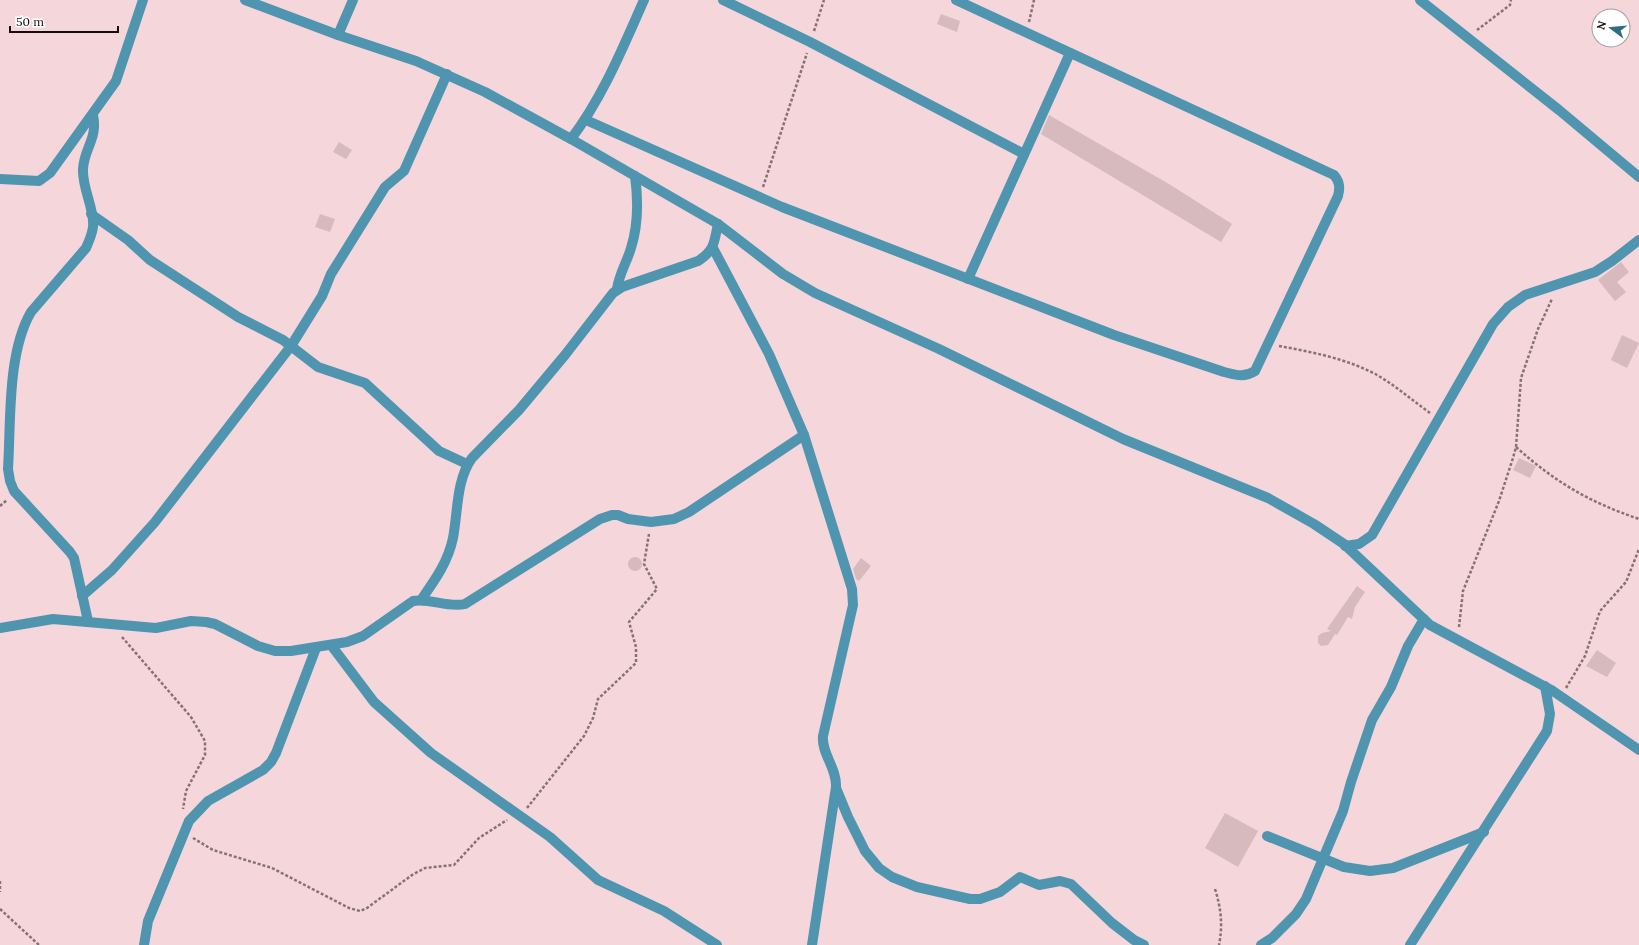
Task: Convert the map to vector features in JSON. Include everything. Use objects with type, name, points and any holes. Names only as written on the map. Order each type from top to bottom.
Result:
[{"type":"street","points":[[0,179],[39,181],[45,178],[93,115],[116,81],[143,0]]},
{"type":"street","points":[[245,0],[338,35],[416,61],[485,92],[572,139],[718,224],[783,274],[815,293],[947,352],[1123,439],[1268,498],[1314,524],[1345,546],[1430,625],[1545,686],[1594,717],[1639,750]]},
{"type":"street","points":[[338,35],[353,0]]},
{"type":"street","points":[[572,139],[586,120],[644,0]]},
{"type":"street","points":[[723,0],[810,42],[1024,154]]},
{"type":"street","points":[[586,120],[760,197],[1114,335],[1239,376],[1248,376],[1255,371],[1338,196],[1340,189],[1334,175],[956,0]]},
{"type":"street","points":[[1420,0],[1639,177]]},
{"type":"street","points":[[968,279],[1070,53]]},
{"type":"street","points":[[82,596],[112,570],[155,522],[291,346],[322,296],[331,274],[385,187],[404,171],[447,74]]},
{"type":"street","points":[[88,621],[74,558],[14,491],[10,481],[8,469],[14,361],[18,340],[24,324],[31,312],[86,248],[93,226],[83,180],[83,167],[95,130],[93,115]]},
{"type":"street","points":[[617,289],[633,238],[637,189],[635,176]]},
{"type":"street","points":[[91,214],[128,240],[150,260],[238,317],[283,340],[318,367],[365,383],[439,451],[467,464]]},
{"type":"street","points":[[421,600],[441,572],[448,557],[453,538],[461,485],[467,464],[519,410],[565,355],[607,299],[617,289],[698,261],[710,253],[713,248],[718,224]]},
{"type":"street","points":[[1345,546],[1359,544],[1372,535],[1493,324],[1503,312],[1525,295],[1595,272],[1639,240]]},
{"type":"street","points":[[713,248],[770,354],[804,435],[831,518],[853,598],[853,605],[841,659],[822,736],[823,746],[836,775],[836,787],[812,945]]},
{"type":"street","points":[[0,628],[53,619],[156,628],[191,621],[215,624],[258,646],[275,651],[316,648],[331,645],[363,636],[412,601],[421,600],[458,605],[465,604],[600,519],[612,515],[650,522],[674,518],[689,512],[804,435]]},
{"type":"street","points":[[1261,945],[1272,938],[1301,908],[1324,859],[1343,812],[1351,782],[1372,720],[1391,686],[1408,646],[1424,619]]},
{"type":"street","points":[[331,645],[380,707],[431,753],[550,838],[598,880],[664,911],[717,945]]},
{"type":"street","points":[[144,945],[148,921],[184,830],[190,821],[208,802],[263,770],[271,762],[276,753],[316,648]]},
{"type":"street","points":[[1410,945],[1484,832],[1547,731],[1550,714],[1545,686]]},
{"type":"street","points":[[836,787],[848,817],[865,851],[879,868],[892,877],[917,887],[970,899],[980,899],[1000,892],[1020,877],[1039,885],[1050,882],[1064,881],[1078,889],[1124,933],[1144,945]]},
{"type":"street","points":[[1267,836],[1324,859],[1352,868],[1380,871],[1393,868],[1484,832]]},
{"type":"path","points":[[760,197],[824,0]]},
{"type":"path","points":[[1026,32],[1034,0]]},
{"type":"path","points":[[1467,38],[1510,5],[1511,0]]},
{"type":"path","points":[[1457,640],[1463,591],[1504,490],[1516,447],[1521,378],[1538,329],[1558,284]]},
{"type":"path","points":[[1269,344],[1306,352],[1357,366],[1394,386],[1438,419]]},
{"type":"path","points":[[1516,447],[1568,488],[1606,507],[1639,519]]},
{"type":"path","points":[[111,625],[133,648],[182,706],[202,733],[205,741],[205,754],[186,791],[183,809],[184,830],[213,850],[272,868],[349,908],[360,911],[367,908],[412,875],[425,868],[454,865],[479,838],[518,816],[584,736],[593,718],[598,699],[636,663],[636,647],[629,622],[657,589],[644,564],[650,522]]},
{"type":"path","points":[[1561,697],[1585,656],[1600,611],[1626,582],[1639,549]]},
{"type":"path","points":[[1634,563],[1639,564]]},
{"type":"path","points":[[0,881],[0,892]]},
{"type":"path","points":[[1215,889],[1222,919],[1218,945]]},
{"type":"path","points":[[0,909],[39,945]]},
{"type":"building","points":[[941,14],[960,21],[957,32],[937,24]]},
{"type":"building","points":[[1049,115],[1169,184],[1232,224],[1221,242],[1041,134]]},
{"type":"building","points":[[339,142],[352,150],[346,159],[333,152]]},
{"type":"building","points":[[320,214],[335,219],[330,232],[315,227]]},
{"type":"building","points":[[1621,262],[1629,272],[1617,282],[1626,292],[1615,301],[1598,280]]},
{"type":"building","points":[[1622,335],[1639,343],[1627,368],[1611,360]]},
{"type":"building","points":[[1519,458],[1536,466],[1530,478],[1513,470]]},
{"type":"building","points":[[635,557],[640,559],[642,564],[640,569],[635,571],[630,569],[628,564],[630,559]]},
{"type":"building","points":[[861,558],[871,566],[859,581],[856,579],[853,569]]},
{"type":"building","points":[[1357,586],[1365,592],[1355,607],[1352,619],[1348,617],[1337,635],[1335,634],[1328,645],[1321,646],[1318,643],[1318,636],[1322,633],[1331,631],[1327,629]]},
{"type":"building","points":[[1597,650],[1616,663],[1607,677],[1586,666]]},
{"type":"building","points":[[1225,813],[1258,831],[1238,867],[1205,848]]}]
